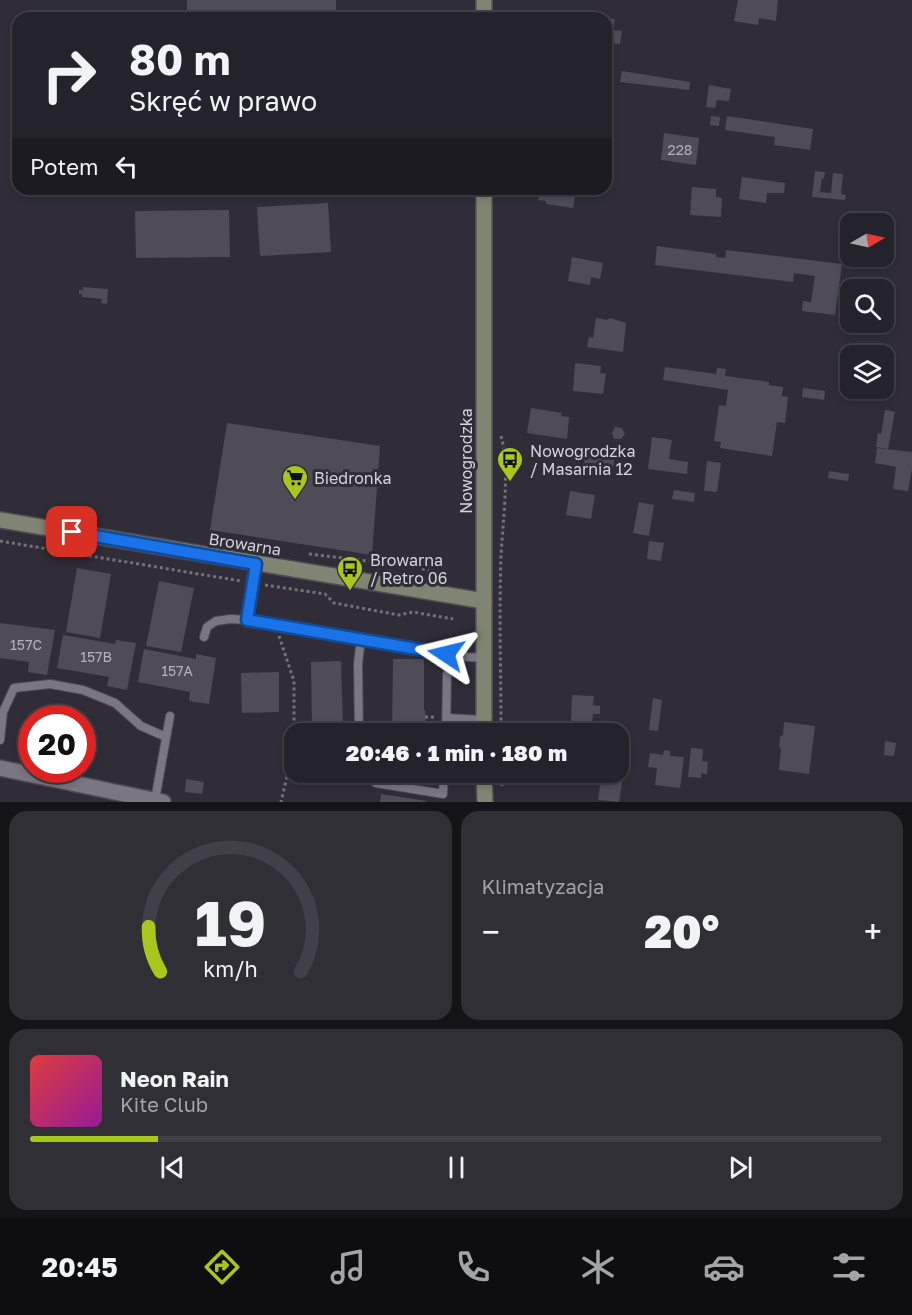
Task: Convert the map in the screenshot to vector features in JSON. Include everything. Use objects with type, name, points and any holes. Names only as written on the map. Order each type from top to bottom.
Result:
[{"type":"main road","name":"Nowogrodzka","points":[[484,195],[484,723]]},
{"type":"main road","name":"Browarna","points":[[0,520],[484,601]]},
{"type":"main road","points":[[484,783],[485,802]]},
{"type":"street","points":[[0,768],[135,799],[159,801]]},
{"type":"lane","points":[[247,620],[256,564]]},
{"type":"lane","points":[[204,637],[207,627],[216,621],[247,620],[484,658]]},
{"type":"lane","points":[[359,723],[358,664],[361,639]]},
{"type":"lane","points":[[447,674],[447,723]]},
{"type":"lane","points":[[0,740],[3,712],[14,688],[50,684],[82,690],[115,704],[141,726],[166,737]]},
{"type":"lane","points":[[159,801],[170,716]]},
{"type":"lane","points":[[447,718],[468,723]]},
{"type":"lane","points":[[376,783],[443,798],[444,783]]},
{"type":"path","points":[[0,541],[325,594],[334,603],[399,615],[413,612],[453,619]]},
{"type":"path","points":[[281,802],[294,747],[294,681],[279,637],[282,626]]},
{"type":"building","points":[[187,0],[336,0],[336,12],[187,12]]},
{"type":"building","points":[[738,0],[778,0],[776,21],[759,18],[758,25],[734,21]]},
{"type":"building","points":[[612,19],[615,19],[613,30],[622,31],[620,44],[612,43]]},
{"type":"building","points":[[622,71],[690,82],[689,90],[620,82]]},
{"type":"building","points":[[709,85],[731,89],[729,101],[717,100],[715,108],[706,107]]},
{"type":"building","points":[[711,116],[720,117],[719,126],[710,125]]},
{"type":"building","points":[[727,116],[813,129],[810,150],[774,145],[775,137],[725,130]]},
{"type":"building","points":[[664,133],[699,138],[696,165],[661,160]]},
{"type":"building","points":[[815,171],[825,172],[820,192],[831,193],[833,173],[843,174],[841,194],[846,195],[845,200],[812,197]]},
{"type":"building","points":[[742,177],[785,183],[784,193],[767,193],[766,203],[739,199]]},
{"type":"building","points":[[692,187],[716,189],[716,197],[722,198],[721,217],[690,215]]},
{"type":"building","points":[[539,195],[575,195],[573,208],[546,204],[546,201],[538,200]]},
{"type":"building","points":[[328,203],[331,252],[260,256],[257,207]]},
{"type":"building","points":[[229,210],[230,257],[136,258],[135,211]]},
{"type":"building","points":[[657,246],[716,254],[716,257],[725,258],[726,250],[840,264],[842,267],[835,315],[802,311],[803,301],[811,302],[815,276],[794,273],[793,282],[655,265]]},
{"type":"building","points":[[572,257],[603,263],[600,279],[591,277],[590,285],[568,281]]},
{"type":"building","points":[[83,287],[108,289],[107,304],[101,303],[102,299],[82,297],[79,290],[83,290]]},
{"type":"building","points":[[596,318],[607,320],[610,318],[626,323],[623,352],[587,347],[589,337],[593,338]]},
{"type":"building","points":[[575,363],[601,366],[600,373],[606,374],[603,394],[573,391]]},
{"type":"building","points":[[665,367],[716,374],[717,368],[726,369],[725,376],[769,382],[769,385],[783,387],[782,396],[788,397],[785,423],[777,422],[772,456],[720,448],[721,442],[714,441],[719,405],[726,406],[728,390],[663,380]]},
{"type":"building","points":[[803,388],[825,391],[824,400],[802,397]]},
{"type":"building","points":[[531,408],[562,413],[561,416],[569,417],[567,439],[527,433]]},
{"type":"building","points":[[885,410],[895,412],[888,449],[876,447]]},
{"type":"building","name":"Biedronka","points":[[227,423],[380,446],[372,555],[210,530]]},
{"type":"building","points":[[615,427],[622,428],[625,434],[621,439],[614,439],[612,433]]},
{"type":"building","points":[[652,437],[672,440],[669,459],[688,462],[687,474],[648,469]]},
{"type":"building","points":[[587,445],[616,450],[612,474],[583,470]]},
{"type":"building","points":[[877,448],[912,452],[908,491],[893,489],[896,467],[875,463]]},
{"type":"building","points":[[707,461],[721,463],[717,492],[704,491]]},
{"type":"building","points":[[829,471],[849,474],[848,481],[828,478]]},
{"type":"building","points":[[674,490],[695,493],[694,502],[672,499]]},
{"type":"building","points":[[570,491],[595,495],[591,519],[566,515]]},
{"type":"building","points":[[639,502],[654,505],[649,536],[633,533]]},
{"type":"building","points":[[649,541],[664,543],[661,561],[647,559]]},
{"type":"building","points":[[77,568],[111,574],[100,638],[66,632]]},
{"type":"building","points":[[159,581],[194,588],[181,652],[146,646]]},
{"type":"building","points":[[0,623],[55,630],[47,675],[28,672],[29,662],[0,658]]},
{"type":"building","points":[[63,635],[115,644],[116,640],[136,643],[127,690],[107,686],[109,677],[57,668]]},
{"type":"building","points":[[144,649],[196,659],[196,654],[216,658],[209,704],[189,701],[190,692],[138,682]]},
{"type":"building","points":[[393,659],[424,659],[426,723],[392,723]]},
{"type":"building","points":[[341,661],[343,723],[312,723],[311,662]]},
{"type":"building","points":[[279,672],[279,712],[242,713],[241,673]]},
{"type":"building","points":[[572,695],[594,696],[593,705],[600,706],[600,714],[593,714],[592,722],[571,721]]},
{"type":"building","points":[[653,698],[662,700],[658,731],[649,730]]},
{"type":"building","points":[[784,722],[815,726],[809,774],[779,770],[781,749],[779,746]]},
{"type":"building","points":[[885,741],[896,743],[894,756],[884,755]]},
{"type":"building","points":[[691,748],[703,749],[702,761],[708,762],[707,774],[701,773],[701,778],[688,777]]},
{"type":"building","points":[[664,750],[670,751],[670,756],[684,757],[680,788],[655,785],[657,768],[648,767],[650,753],[663,755]]},
{"type":"building","points":[[186,779],[204,782],[202,794],[185,792]]},
{"type":"building","points":[[600,783],[622,783],[619,802],[598,800]]},
{"type":"building","points":[[381,794],[427,801],[380,802]]},
{"type":"place","name":"Nowogrodzka / Masarnia 12","points":[[510,483]]},
{"type":"place","name":"Biedronka","points":[[295,501]]},
{"type":"place","name":"Browarna / Retro 06","points":[[350,592]]},
{"type":"route","points":[[72,532],[256,564],[247,620],[446,654]]}]
